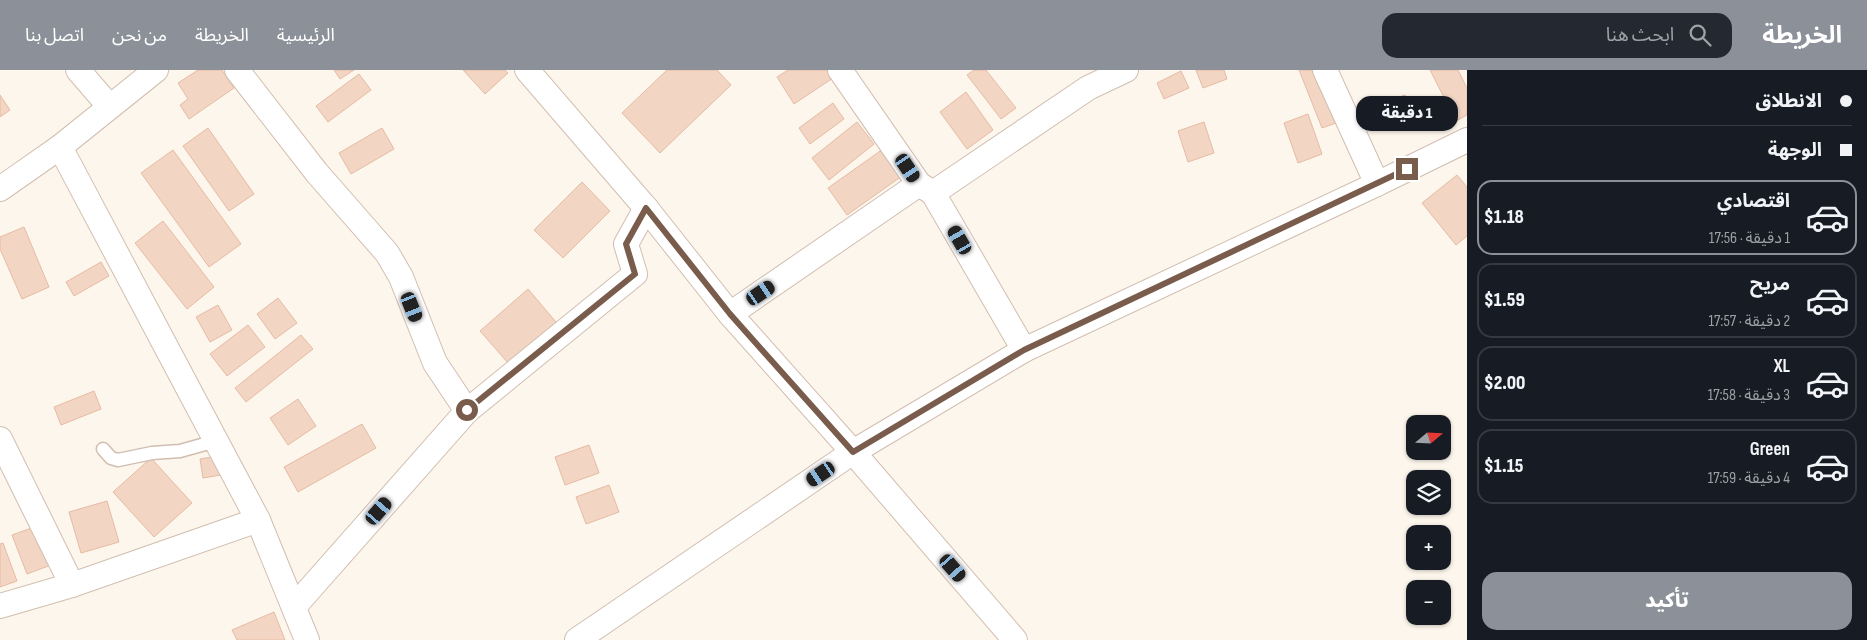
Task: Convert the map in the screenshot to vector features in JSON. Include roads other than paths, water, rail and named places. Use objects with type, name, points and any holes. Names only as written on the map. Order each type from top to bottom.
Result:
[{"type":"street","points":[[78,70],[109,106]]},
{"type":"street","points":[[0,189],[60,147],[156,70]]},
{"type":"street","points":[[237,70],[317,173],[387,253],[400,277],[435,362],[467,410]]},
{"type":"street","points":[[527,70],[646,208],[730,314],[853,452],[1015,640]]},
{"type":"street","points":[[840,70],[926,189],[1024,350]]},
{"type":"street","points":[[730,314],[1088,88],[1126,70]]},
{"type":"street","points":[[1325,70],[1377,184]]},
{"type":"street","points":[[577,640],[853,452],[1024,350],[1467,140]]},
{"type":"street","points":[[60,147],[258,520],[307,640]]},
{"type":"street","points":[[294,607],[467,410],[635,274],[626,244],[646,208]]},
{"type":"street","points":[[0,439],[72,585]]},
{"type":"street","points":[[0,606],[72,585],[258,520]]},
{"type":"lane","points":[[104,449],[111,458],[118,460],[152,453],[180,451],[216,441]]}]
